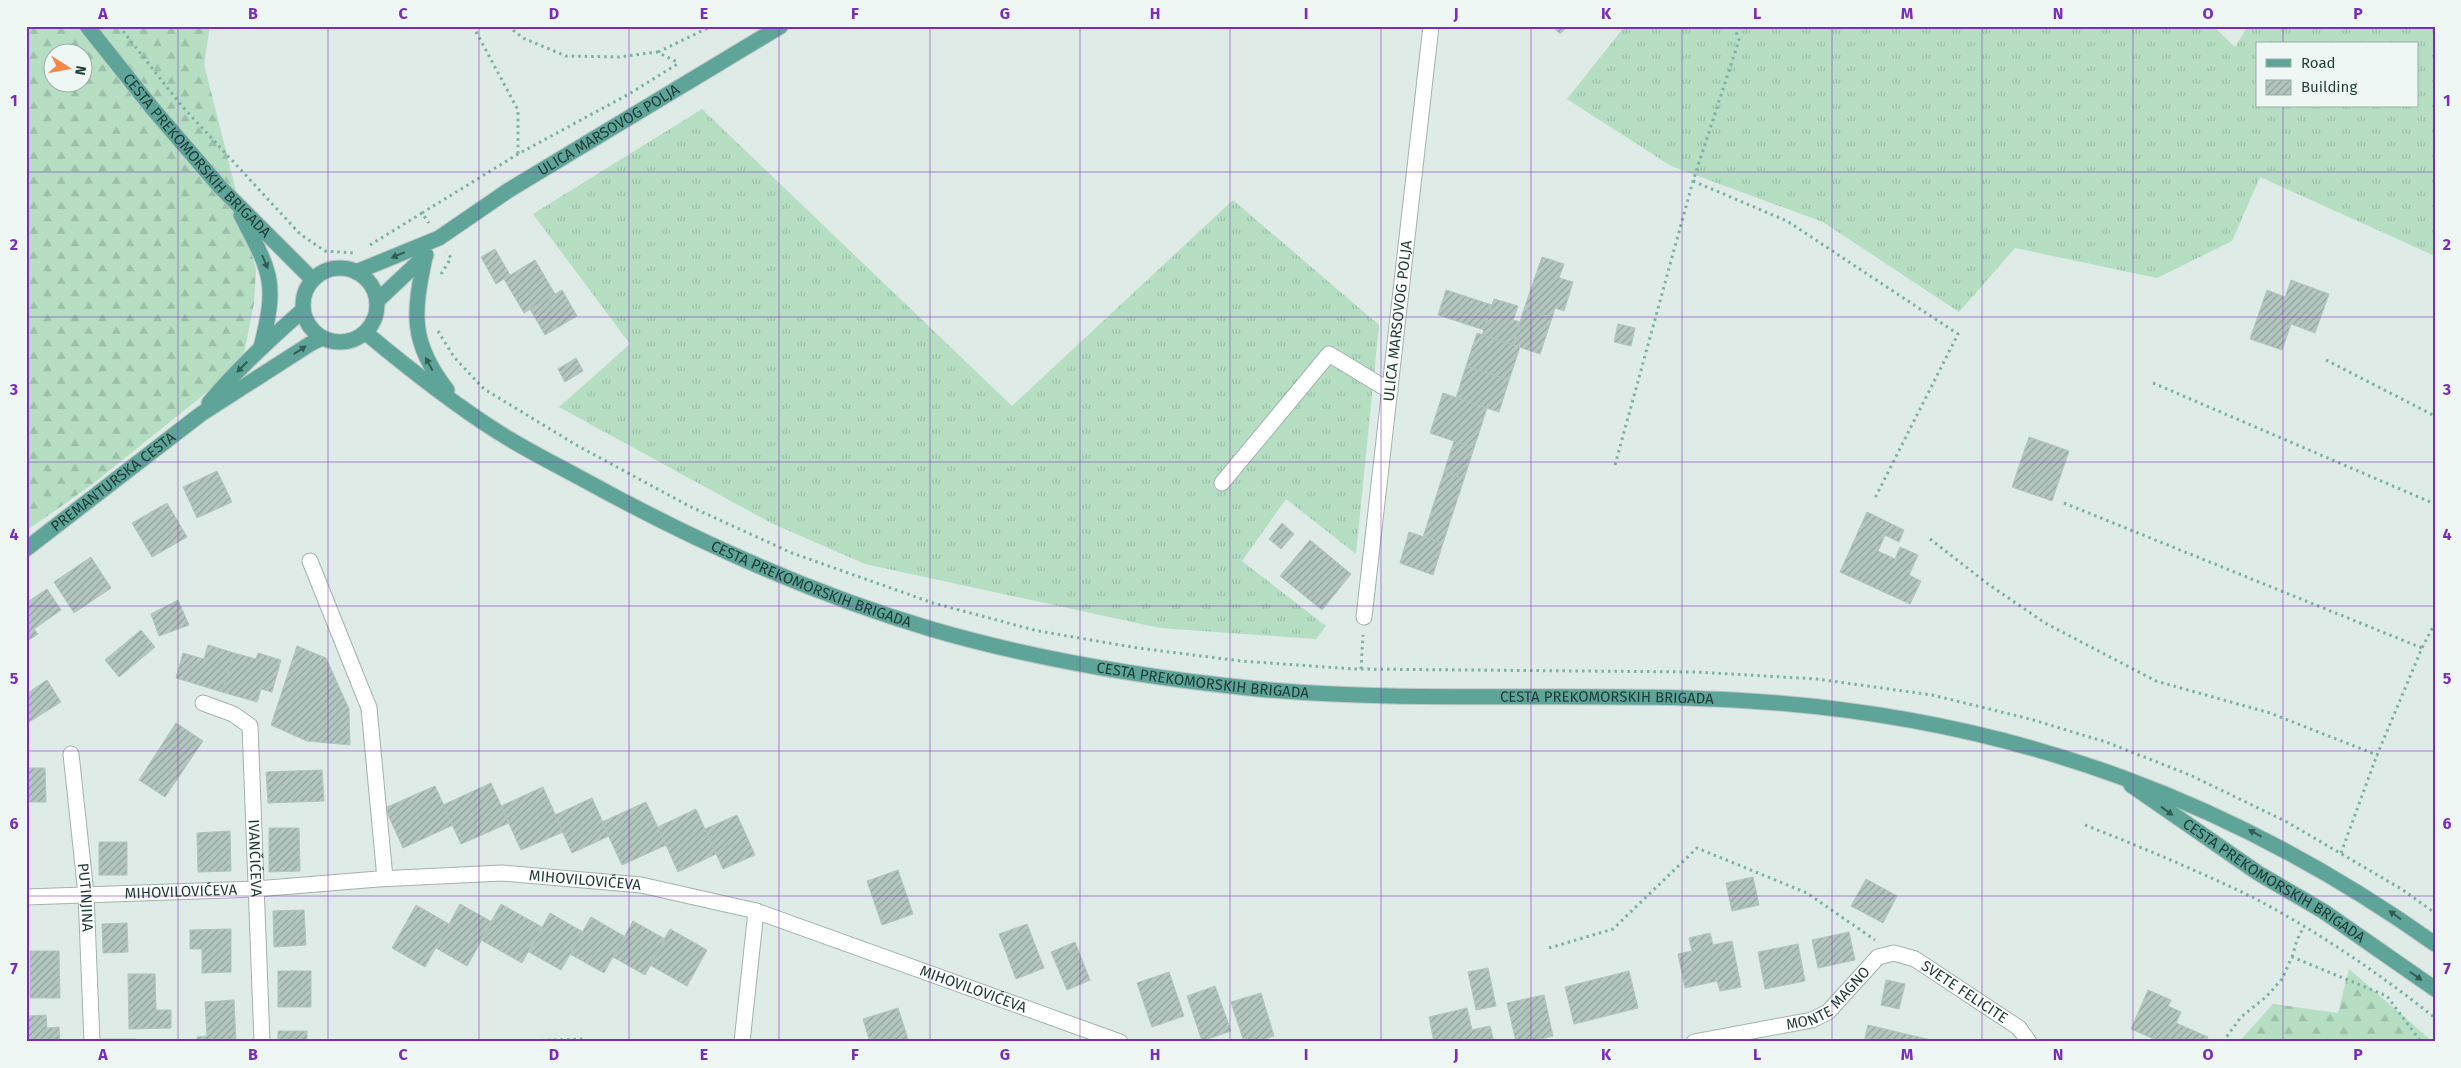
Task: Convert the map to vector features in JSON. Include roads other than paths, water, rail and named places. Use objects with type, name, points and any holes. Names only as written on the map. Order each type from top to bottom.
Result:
[{"type":"main road","name":"CESTA PREKOMORSKIH BRIGADA","points":[[87,26],[153,109],[235,203],[313,280]]},
{"type":"main road","name":"ULICA MARSOVOG POLJA","points":[[356,272],[439,238],[508,190],[692,81],[780,26]]},
{"type":"main road","points":[[235,203],[262,255],[271,282],[271,306],[261,347]]},
{"type":"main road","name":"ULICA MARSOVOG POLJA","points":[[377,301],[425,257],[439,238]]},
{"type":"main road","points":[[425,257],[417,296],[418,334],[426,359],[457,404]]},
{"type":"main road","points":[[348,268],[356,272],[372,285],[377,301],[376,317],[366,332],[349,342],[335,342],[322,338],[312,329],[304,310],[306,292],[313,280],[334,269],[348,268]]},
{"type":"main road","name":"PREMANTURSKA CESTA","points":[[201,414],[226,382],[261,347],[304,310]]},
{"type":"main road","name":"CESTA PREKOMORSKIH BRIGADA","points":[[366,332],[457,404],[501,434],[658,521],[734,556],[867,608],[932,629],[1026,652],[1143,675],[1262,689],[1368,695],[1745,701],[1872,712],[1937,724],[1993,737],[2113,772],[2209,812],[2290,852],[2390,911],[2435,944]]},
{"type":"main road","name":"PREMANTURSKA CESTA","points":[[26,549],[201,414],[322,338]]},
{"type":"main road","name":"CESTA PREKOMORSKIH BRIGADA","points":[[2113,772],[2258,873],[2323,911],[2435,989]]},
{"type":"street","name":"ULICA MARSOVOG POLJA","points":[[1364,617],[1431,26]]},
{"type":"street","points":[[1222,483],[1329,354],[1390,391]]},
{"type":"street","points":[[310,561],[369,708],[385,878]]},
{"type":"street","name":"IVANČIĆEVA","points":[[203,704],[233,714],[250,726],[262,1042]]},
{"type":"street","name":"PUTINJINA","points":[[71,754],[86,894],[92,1042]]},
{"type":"street","name":"MIHOVILOVIĆEVA","points":[[26,897],[256,889],[385,878],[502,873],[632,884],[702,897],[756,911],[1120,1042]]},
{"type":"street","points":[[742,1042],[756,911]]},
{"type":"street","name":"MONTE MAGNO","points":[[1694,1042],[1812,1020],[1828,1012],[1878,957],[1894,952]]},
{"type":"street","name":"SVETE FELICITE","points":[[1894,952],[1916,959],[1924,964],[2019,1028],[2029,1042]]}]
